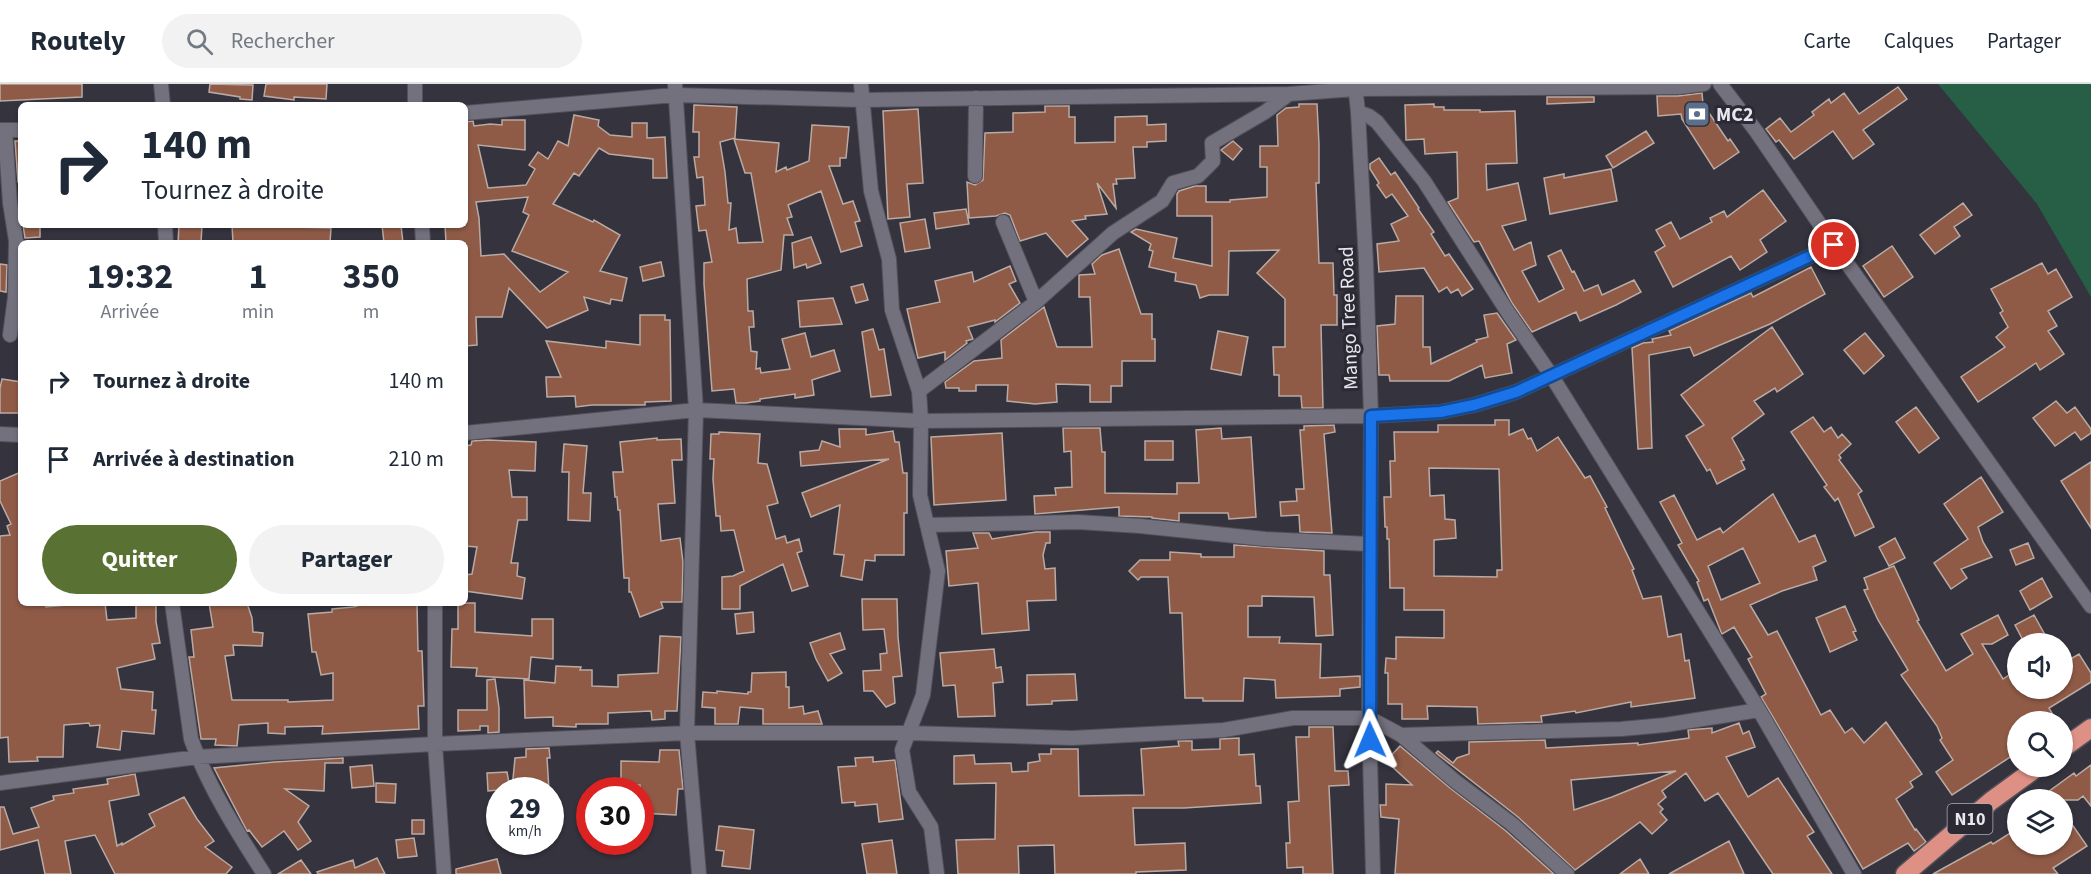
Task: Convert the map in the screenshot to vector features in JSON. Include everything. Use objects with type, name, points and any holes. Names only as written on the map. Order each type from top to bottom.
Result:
[{"type":"highway","points":[[2073,741],[2091,728]]},
{"type":"highway","name":"N10","points":[[1905,874],[1991,801],[2023,777]]},
{"type":"street","points":[[161,84],[163,102]]},
{"type":"street","points":[[415,84],[415,102]]},
{"type":"street","points":[[861,84],[871,190],[889,259],[892,310],[919,391],[921,495],[938,571],[923,695],[902,750],[909,792],[931,827],[937,874]]},
{"type":"street","points":[[468,113],[675,90],[861,100],[976,98],[1133,90],[1288,94],[1355,87],[1679,87],[1704,84]]},
{"type":"street","points":[[1720,84],[1756,131],[1834,245],[2091,606]]},
{"type":"street","name":"Mango Tree Road","points":[[1355,87],[1371,416],[1369,718],[1373,874]]},
{"type":"street","points":[[675,90],[696,410],[687,732],[699,874]]},
{"type":"street","points":[[919,391],[1036,302],[1113,233],[1162,201],[1173,183],[1198,176],[1213,161],[1212,143],[1265,112],[1288,94]]},
{"type":"street","points":[[975,176],[976,98]]},
{"type":"street","points":[[1358,112],[1377,122],[1424,181],[1551,375],[1759,710],[1854,874]]},
{"type":"street","points":[[3,130],[16,241],[15,297],[10,335]]},
{"type":"street","points":[[1003,222],[1036,302]]},
{"type":"street","points":[[468,434],[696,410],[921,421],[1371,416],[1440,412],[1463,408],[1516,392],[1834,245]]},
{"type":"street","points":[[0,434],[18,435]]},
{"type":"street","points":[[927,525],[1078,522],[1265,539],[1369,544]]},
{"type":"street","points":[[172,606],[191,739],[198,757],[243,841],[264,874]]},
{"type":"street","points":[[435,606],[435,744],[444,874]]},
{"type":"street","points":[[1401,735],[1621,729],[1665,725],[1759,710]]},
{"type":"street","points":[[0,783],[198,757],[687,732],[909,733],[1072,738],[1224,730],[1293,718],[1369,718],[1401,735],[1455,781],[1512,824],[1567,874]]},
{"type":"green space","points":[[1938,84],[2091,84],[2091,297],[2037,204]]},
{"type":"building","points":[[0,84],[82,84],[82,97],[0,101]]},
{"type":"building","points":[[210,84],[253,85],[252,100],[209,92]]},
{"type":"building","points":[[266,84],[327,84],[326,99],[294,97],[294,100],[264,96]]},
{"type":"building","points":[[1898,87],[1907,99],[1863,130],[1874,144],[1853,159],[1833,131],[1794,159],[1779,140],[1776,142],[1766,129],[1780,118],[1791,132],[1814,115],[1812,112],[1829,99],[1831,103],[1844,93],[1859,114]]},
{"type":"building","points":[[1702,93],[1703,104],[1728,141],[1730,139],[1739,152],[1714,169],[1681,114],[1658,116],[1657,96]]},
{"type":"building","points":[[1547,97],[1594,97],[1594,102],[1547,104]]},
{"type":"building","points":[[1299,104],[1317,104],[1319,183],[1316,183],[1319,263],[1333,263],[1334,295],[1337,295],[1337,325],[1321,325],[1323,408],[1302,408],[1301,396],[1279,396],[1279,375],[1274,375],[1273,347],[1285,347],[1285,299],[1257,273],[1279,250],[1229,251],[1228,295],[1209,295],[1200,298],[1196,285],[1175,281],[1176,273],[1149,267],[1153,251],[1149,250],[1151,244],[1131,232],[1136,229],[1177,238],[1173,258],[1212,266],[1212,216],[1177,216],[1177,194],[1179,191],[1195,186],[1206,186],[1206,202],[1230,202],[1230,200],[1267,197],[1267,167],[1260,167],[1260,146],[1278,146],[1277,115],[1286,108],[1299,107]]},
{"type":"building","points":[[1434,104],[1434,107],[1444,107],[1444,110],[1515,111],[1517,163],[1486,164],[1487,190],[1518,183],[1526,220],[1502,226],[1514,250],[1531,242],[1536,265],[1522,271],[1539,302],[1564,289],[1548,256],[1561,250],[1584,291],[1598,285],[1602,295],[1634,280],[1641,292],[1580,321],[1576,312],[1532,332],[1512,303],[1479,241],[1474,242],[1448,202],[1458,198],[1457,152],[1425,154],[1424,139],[1406,140],[1405,105]]},
{"type":"building","points":[[694,105],[737,107],[735,138],[720,142],[728,203],[731,203],[729,230],[736,228],[738,243],[763,242],[751,173],[745,173],[734,139],[779,143],[776,172],[809,161],[812,125],[849,127],[846,158],[840,158],[840,166],[829,166],[843,204],[853,201],[860,221],[855,222],[862,246],[841,252],[821,191],[788,205],[792,217],[787,218],[793,235],[784,235],[781,270],[747,279],[748,311],[753,311],[754,327],[749,327],[751,351],[757,352],[756,369],[760,368],[761,373],[790,369],[782,339],[805,333],[811,357],[834,350],[840,371],[812,380],[814,395],[795,398],[795,394],[736,403],[734,389],[712,391],[704,263],[712,262],[706,230],[699,231],[696,206],[705,205],[703,177],[697,178],[694,157],[699,157],[699,132],[693,132]]},
{"type":"building","points":[[1045,106],[1069,106],[1069,117],[1075,117],[1075,143],[1115,142],[1115,117],[1147,116],[1147,125],[1166,124],[1166,141],[1147,142],[1147,147],[1133,147],[1135,178],[1116,179],[1117,184],[1113,184],[1116,208],[1097,183],[1107,214],[1085,216],[1086,219],[1072,221],[1088,239],[1067,257],[1046,233],[1020,241],[1010,215],[1005,213],[969,218],[967,182],[975,185],[983,180],[985,133],[1013,132],[1013,113],[1045,112]]},
{"type":"building","points":[[918,109],[923,183],[907,184],[910,217],[888,219],[883,111]]},
{"type":"building","points":[[574,115],[599,120],[598,126],[610,135],[632,137],[632,123],[647,123],[647,138],[665,137],[667,178],[653,178],[653,159],[609,154],[599,148],[579,176],[574,173],[553,204],[593,222],[594,220],[620,235],[600,271],[627,278],[622,301],[611,299],[610,304],[584,297],[588,310],[547,328],[509,288],[502,317],[476,317],[477,345],[468,346],[468,240],[446,240],[445,228],[468,228],[468,122],[473,121],[474,126],[502,125],[502,120],[525,120],[525,150],[478,145],[488,188],[526,185],[535,169],[529,165],[538,152],[548,159],[558,141],[568,146]],"holes":[[[528,197],[523,212],[529,215],[512,251],[568,272],[540,292],[504,254],[481,256],[476,202]]]},
{"type":"building","points":[[1646,131],[1654,143],[1613,168],[1606,156]]},
{"type":"building","points":[[15,141],[18,141],[18,182]]},
{"type":"building","points":[[1233,141],[1242,149],[1233,160],[1221,150]]},
{"type":"building","points":[[1379,158],[1391,175],[1395,172],[1434,232],[1431,234],[1445,256],[1449,254],[1473,289],[1462,296],[1458,289],[1451,293],[1447,287],[1439,292],[1424,268],[1379,272],[1377,244],[1399,241],[1391,224],[1408,216],[1392,194],[1386,198],[1377,185],[1379,183],[1370,169],[1370,164]]},
{"type":"building","points":[[1611,169],[1617,201],[1550,214],[1544,178],[1564,174],[1564,178]]},
{"type":"building","points":[[1763,190],[1786,221],[1760,240],[1767,252],[1740,270],[1731,256],[1673,287],[1655,252],[1665,246],[1656,230],[1671,222],[1680,239],[1712,222],[1710,218],[1724,211],[1727,217]]},
{"type":"building","points":[[1963,203],[1972,215],[1954,227],[1960,236],[1935,254],[1920,235]]},
{"type":"building","points":[[966,209],[969,224],[936,229],[934,213]]},
{"type":"building","points":[[925,219],[930,248],[905,252],[900,223]]},
{"type":"building","points":[[23,228],[40,228],[40,237],[25,238]]},
{"type":"building","points":[[179,228],[202,228],[201,240],[178,240]]},
{"type":"building","points":[[232,228],[331,228],[330,240],[233,240]]},
{"type":"building","points":[[382,228],[401,228],[403,240],[384,240]]},
{"type":"building","points":[[811,237],[821,263],[807,268],[806,264],[794,268],[792,243]]},
{"type":"building","points":[[1892,246],[1913,277],[1884,297],[1863,266]]},
{"type":"building","points":[[1119,249],[1141,314],[1152,314],[1155,361],[1122,361],[1122,386],[1111,386],[1111,402],[1090,402],[1090,385],[1056,384],[1057,402],[1035,404],[1007,401],[1008,385],[976,385],[976,391],[946,388],[945,382],[974,361],[1002,358],[1001,340],[1044,307],[1057,347],[1092,347],[1090,297],[1079,297],[1079,275],[1095,274],[1092,264],[1102,255]]},
{"type":"building","points":[[661,262],[664,276],[643,281],[640,267]]},
{"type":"building","points":[[2042,263],[2048,274],[2056,269],[2072,297],[2048,311],[2057,326],[2048,331],[2064,354],[2040,370],[2036,363],[1978,402],[1961,377],[2005,347],[1996,337],[2008,327],[2000,313],[2003,311],[1991,289]]},
{"type":"building","points":[[0,264],[7,265],[6,292],[0,291]]},
{"type":"building","points":[[1010,266],[1016,281],[1009,284],[1020,303],[995,322],[995,320],[968,327],[973,339],[966,341],[967,343],[945,360],[945,352],[918,358],[907,309],[940,302],[935,281],[972,272],[974,282]]},
{"type":"building","points":[[1811,267],[1825,294],[1770,324],[1694,356],[1690,347],[1649,355],[1652,448],[1638,449],[1632,348],[1653,342],[1652,339],[1671,335],[1669,331],[1751,293],[1753,297]]},
{"type":"building","points":[[863,284],[868,300],[856,303],[851,287]]},
{"type":"building","points":[[1396,296],[1423,296],[1423,347],[1430,347],[1431,364],[1477,342],[1476,340],[1488,337],[1484,315],[1497,313],[1516,340],[1507,344],[1512,373],[1485,378],[1482,365],[1449,381],[1390,381],[1389,375],[1379,375],[1377,326],[1395,324]]},
{"type":"building","points":[[833,298],[842,324],[800,327],[798,301]]},
{"type":"building","points":[[640,315],[665,315],[665,320],[670,320],[671,401],[645,402],[645,405],[576,407],[575,396],[547,397],[546,377],[561,377],[546,341],[606,348],[606,341],[640,345]]},
{"type":"building","points":[[1772,327],[1803,374],[1777,392],[1775,388],[1754,401],[1764,414],[1732,438],[1744,460],[1741,461],[1745,469],[1717,484],[1710,469],[1707,471],[1686,436],[1704,425],[1681,395]]},
{"type":"building","points":[[873,329],[879,350],[884,349],[891,395],[871,397],[862,332]]},
{"type":"building","points":[[1218,331],[1248,337],[1241,375],[1211,369]]},
{"type":"building","points":[[1865,333],[1884,356],[1864,374],[1844,350]]},
{"type":"building","points":[[2,379],[18,382],[18,413],[0,413]]},
{"type":"building","points":[[2056,401],[2067,413],[2075,407],[2091,429],[2091,433],[2081,440],[2075,432],[2055,446],[2033,418]]},
{"type":"building","points":[[1916,407],[1939,438],[1919,453],[1896,422]]},
{"type":"building","points":[[1813,417],[1824,432],[1831,427],[1838,438],[1842,434],[1851,444],[1839,455],[1841,458],[1839,460],[1862,491],[1858,494],[1874,527],[1855,536],[1838,498],[1835,501],[1824,487],[1827,485],[1791,432]]},
{"type":"building","points":[[1495,420],[1509,420],[1509,435],[1523,429],[1528,439],[1531,438],[1537,451],[1558,437],[1585,478],[1590,476],[1607,507],[1605,508],[1634,569],[1632,570],[1643,599],[1661,596],[1668,637],[1681,634],[1685,661],[1689,660],[1695,698],[1631,707],[1631,702],[1576,713],[1575,711],[1541,716],[1542,722],[1478,724],[1477,707],[1427,706],[1428,719],[1402,719],[1402,704],[1388,704],[1386,658],[1396,659],[1396,637],[1444,638],[1444,610],[1404,610],[1404,588],[1390,588],[1389,539],[1387,539],[1387,527],[1385,527],[1384,497],[1391,497],[1390,461],[1395,461],[1394,432],[1438,432],[1438,425],[1495,425]],"holes":[[[1429,468],[1499,469],[1502,570],[1497,570],[1497,577],[1434,576],[1434,540],[1456,538],[1455,520],[1445,519],[1444,495],[1430,496]]]},
{"type":"building","points":[[1334,425],[1335,432],[1324,434],[1332,533],[1300,532],[1299,515],[1281,516],[1280,502],[1297,501],[1296,489],[1304,489],[1300,430],[1304,430],[1304,426]]},
{"type":"building","points":[[1063,428],[1100,428],[1102,452],[1105,452],[1105,493],[1177,494],[1177,483],[1199,483],[1196,430],[1221,428],[1222,439],[1251,437],[1256,517],[1229,519],[1228,513],[1179,513],[1179,521],[1119,516],[1119,507],[1035,514],[1034,496],[1056,495],[1055,488],[1072,487],[1071,451],[1064,452]]},
{"type":"building","points":[[839,429],[866,429],[866,435],[893,431],[895,442],[899,442],[903,473],[907,473],[904,555],[875,555],[875,561],[865,560],[862,580],[841,576],[844,555],[834,554],[840,505],[811,517],[802,493],[889,459],[801,466],[800,452],[819,450],[822,441],[840,447]]},
{"type":"building","points":[[719,432],[760,434],[758,463],[767,464],[778,503],[767,506],[776,539],[785,536],[787,543],[799,539],[802,551],[797,553],[808,586],[792,591],[783,564],[740,586],[740,609],[722,609],[722,577],[733,576],[744,571],[734,530],[721,531],[720,516],[716,516],[714,459],[710,459],[711,434],[719,434]]},
{"type":"building","points":[[1002,433],[1006,500],[934,505],[931,437]]},
{"type":"building","points":[[657,438],[657,440],[681,439],[682,460],[672,460],[675,503],[658,504],[661,541],[680,538],[683,562],[682,602],[661,602],[663,608],[640,617],[631,592],[629,592],[629,578],[624,578],[620,510],[618,510],[617,497],[615,497],[613,472],[623,472],[620,442]]},
{"type":"building","points":[[472,441],[536,442],[535,471],[509,470],[512,497],[527,497],[527,520],[518,520],[511,563],[518,563],[517,576],[525,578],[522,599],[468,591],[468,575],[472,574],[477,547],[468,546],[468,446],[471,445]]},
{"type":"building","points":[[1145,441],[1173,441],[1173,460],[1145,460]]},
{"type":"building","points":[[564,444],[587,446],[583,493],[591,493],[590,521],[568,520],[569,472],[562,472]]},
{"type":"building","points":[[2091,462],[2091,528],[2061,481]]},
{"type":"building","points":[[18,473],[18,606],[105,606],[107,620],[136,618],[136,606],[156,606],[160,643],[152,644],[155,659],[117,668],[121,689],[153,692],[152,710],[156,710],[154,734],[122,731],[120,750],[97,747],[100,725],[90,726],[89,723],[64,725],[63,757],[37,757],[38,761],[9,762],[8,737],[0,738],[0,536],[10,535],[7,526],[11,524],[0,501],[0,481]]},
{"type":"building","points":[[1981,477],[2003,512],[1978,527],[1983,542],[1992,557],[1961,569],[1967,578],[1951,589],[1934,563],[1968,539],[1944,504]]},
{"type":"building","points":[[1773,494],[1799,542],[1815,535],[1826,561],[1813,567],[1817,580],[1782,591],[1750,605],[1768,635],[1777,631],[1821,715],[1830,710],[1845,733],[1852,728],[1864,743],[1886,722],[1922,774],[1910,782],[1913,787],[1896,799],[1915,830],[1926,842],[1914,851],[1908,843],[1863,869],[1761,697],[1766,694],[1748,659],[1752,657],[1734,627],[1722,634],[1708,599],[1704,601],[1697,582],[1699,581],[1678,545],[1682,543],[1660,502],[1674,495],[1697,540],[1720,528],[1723,533]],"holes":[[[1743,548],[1760,583],[1721,600],[1708,566]]]},
{"type":"building","points":[[1050,532],[1050,543],[1046,543],[1043,555],[1045,569],[1055,568],[1056,600],[1027,601],[1029,630],[982,634],[978,583],[949,586],[946,551],[978,548],[973,533],[989,533],[992,539]]},
{"type":"building","points":[[1895,538],[1905,558],[1889,566],[1879,547]]},
{"type":"building","points":[[2028,543],[2034,558],[2016,565],[2010,550]]},
{"type":"building","points":[[1234,545],[1324,551],[1324,575],[1330,575],[1333,635],[1316,636],[1314,597],[1262,596],[1262,606],[1248,606],[1248,637],[1280,637],[1279,643],[1321,644],[1320,678],[1360,676],[1360,687],[1340,689],[1340,696],[1276,698],[1275,680],[1244,678],[1243,701],[1203,701],[1203,698],[1185,698],[1182,613],[1170,613],[1168,577],[1141,577],[1138,580],[1129,571],[1140,560],[1170,560],[1170,552],[1201,554],[1201,557],[1234,557]]},
{"type":"building","points":[[1894,566],[1919,620],[1917,621],[1946,671],[1973,654],[1961,634],[1998,615],[2007,636],[1992,644],[1982,644],[2003,679],[2007,676],[2007,699],[2064,699],[2049,708],[2051,711],[2007,711],[2007,759],[1952,795],[1936,772],[1953,760],[1940,740],[1942,738],[1937,726],[1901,675],[1908,670],[1878,620],[1864,590],[1868,589],[1864,578]]},
{"type":"building","points":[[2042,578],[2052,597],[2030,610],[2020,591]]},
{"type":"building","points":[[862,599],[897,599],[902,676],[893,677],[895,703],[886,707],[873,691],[864,691],[863,671],[881,670],[880,654],[887,653],[884,629],[863,630]]},
{"type":"building","points":[[468,603],[475,603],[475,632],[532,636],[532,619],[553,619],[553,659],[531,657],[529,679],[476,676],[477,668],[451,667],[452,629],[458,629],[458,606],[468,606]]},
{"type":"building","points":[[210,606],[248,606],[253,632],[263,633],[262,646],[233,645],[234,655],[225,656],[232,700],[288,700],[288,702],[333,700],[333,673],[321,675],[316,652],[312,652],[308,614],[332,612],[332,609],[357,606],[417,606],[418,651],[422,651],[424,706],[418,706],[419,729],[322,734],[323,726],[285,727],[285,734],[268,733],[268,723],[239,725],[237,746],[215,745],[216,739],[201,739],[189,657],[194,657],[191,630],[213,627]]},
{"type":"building","points":[[1845,606],[1856,631],[1853,632],[1857,640],[1830,652],[1816,618]]},
{"type":"building","points":[[753,612],[754,632],[737,634],[735,614]]},
{"type":"building","points":[[2034,615],[2044,633],[2019,633],[2015,625]]},
{"type":"building","points":[[840,633],[845,649],[830,654],[842,673],[828,681],[810,643]]},
{"type":"building","points":[[660,636],[681,637],[677,711],[665,711],[665,719],[652,720],[651,711],[608,713],[608,724],[576,724],[576,727],[553,726],[553,717],[525,718],[524,680],[555,683],[556,666],[581,667],[580,670],[592,670],[592,686],[618,687],[618,675],[658,673]]},
{"type":"building","points":[[994,649],[996,668],[1001,667],[1003,682],[993,683],[995,716],[958,717],[955,685],[943,686],[940,653]]},
{"type":"building","points":[[2079,654],[2091,673],[2091,682],[2073,693],[2073,658]]},
{"type":"building","points":[[786,672],[789,708],[803,706],[804,714],[818,711],[822,724],[763,724],[763,709],[740,707],[738,724],[715,724],[715,708],[702,707],[703,692],[748,694],[751,692],[752,673]]},
{"type":"building","points":[[1075,674],[1077,700],[1027,705],[1027,675]]},
{"type":"building","points":[[495,679],[499,708],[499,732],[488,733],[488,726],[480,726],[480,730],[458,731],[458,710],[487,710],[487,680]]},
{"type":"building","points":[[1739,723],[1743,734],[1749,731],[1755,747],[1726,757],[1748,797],[1778,778],[1814,832],[1807,836],[1832,874],[1773,874],[1718,793],[1705,801],[1686,773],[1662,791],[1666,797],[1658,804],[1663,809],[1660,812],[1667,820],[1652,834],[1640,822],[1575,870],[1518,817],[1436,753],[1438,751],[1453,763],[1457,758],[1469,754],[1469,742],[1545,740],[1546,748],[1638,743],[1638,745],[1689,738],[1688,730],[1712,728],[1712,733]],"holes":[[[1676,771],[1574,810],[1571,780]]]},
{"type":"building","points":[[1309,727],[1333,727],[1335,771],[1348,771],[1349,785],[1329,786],[1333,874],[1303,874],[1303,867],[1287,868],[1286,843],[1290,843],[1288,802],[1299,801],[1296,737],[1309,737]]},
{"type":"building","points":[[1239,738],[1239,755],[1254,754],[1256,786],[1260,786],[1261,803],[1184,808],[1133,808],[1135,845],[1185,843],[1186,870],[1136,872],[1136,874],[1055,874],[1054,845],[1018,846],[1019,874],[958,874],[956,840],[995,839],[996,783],[954,784],[954,756],[974,755],[975,764],[1011,763],[1012,772],[1028,771],[1028,763],[1040,761],[1039,754],[1051,754],[1051,749],[1078,749],[1079,796],[1144,795],[1141,749],[1179,746],[1178,741],[1192,741],[1192,750],[1220,749],[1220,739]]},
{"type":"building","points":[[1400,746],[1506,831],[1554,874],[1395,874],[1399,819],[1381,817],[1380,805],[1386,805],[1386,784],[1412,785],[1386,761]]},
{"type":"building","points":[[549,748],[548,777],[513,777],[515,758],[526,757],[526,749]]},
{"type":"building","points":[[660,750],[679,750],[683,789],[678,789],[676,815],[654,814],[654,777],[621,777],[621,761],[659,762]]},
{"type":"building","points":[[873,757],[873,762],[895,760],[903,819],[879,822],[877,804],[855,806],[855,802],[842,803],[838,767],[856,766],[855,758]]},
{"type":"building","points":[[343,758],[343,763],[325,763],[324,791],[285,789],[309,806],[298,822],[311,841],[298,850],[284,831],[262,847],[249,830],[247,831],[214,768],[274,762]]},
{"type":"building","points":[[372,765],[374,786],[352,788],[350,767]]},
{"type":"building","points":[[2091,765],[2091,806],[2083,796],[2078,800],[2073,800],[2073,789],[2052,789],[2069,777],[2073,777],[2074,773],[2076,776]]},
{"type":"building","points":[[507,772],[508,777],[487,777],[487,773]]},
{"type":"building","points":[[135,774],[139,795],[109,801],[117,846],[155,826],[149,814],[184,797],[214,841],[205,847],[232,867],[226,874],[115,874],[95,835],[65,841],[71,874],[45,874],[38,840],[0,850],[0,807],[4,807],[13,834],[39,827],[31,808],[54,800],[53,796],[74,793],[73,789],[108,784],[107,779]]},
{"type":"building","points":[[376,783],[396,784],[395,803],[376,802]]},
{"type":"building","points":[[412,820],[424,820],[424,834],[412,834]]},
{"type":"building","points":[[719,826],[754,830],[750,869],[722,866],[724,851],[716,850]]},
{"type":"building","points":[[2073,826],[2087,846],[2053,868],[2058,874],[1933,874],[1991,842],[1993,844],[2007,835],[2007,855],[2073,855]]},
{"type":"building","points":[[414,838],[417,856],[398,858],[396,840]]},
{"type":"building","points":[[892,840],[897,874],[867,874],[862,844]]},
{"type":"building","points":[[1729,841],[1744,874],[1669,874],[1700,857]]},
{"type":"building","points":[[377,858],[385,874],[318,874],[317,872],[353,860],[355,868]]},
{"type":"building","points":[[497,859],[501,874],[456,874],[456,869]]},
{"type":"building","points":[[1640,859],[1649,874],[1620,874]]},
{"type":"building","points":[[301,860],[311,874],[278,874]]},
{"type":"place","name":"MC2","points":[[1697,114]]},
{"type":"route","points":[[1370,740],[1371,416],[1440,412],[1463,408],[1516,392],[1834,245]]}]
